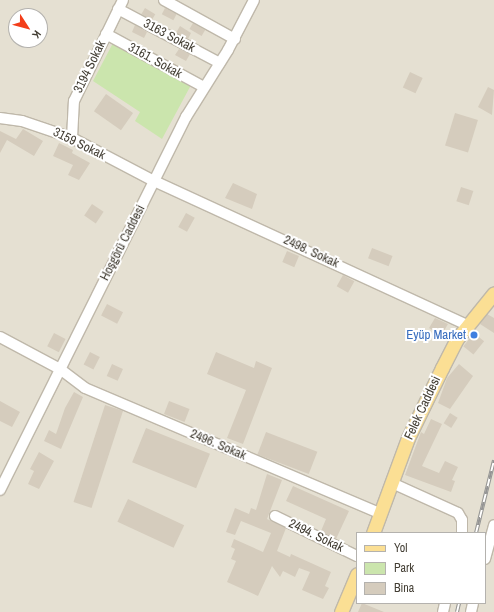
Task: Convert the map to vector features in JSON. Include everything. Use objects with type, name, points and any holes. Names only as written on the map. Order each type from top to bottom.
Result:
[{"type":"main road","name":"Felek Caddesi","points":[[373,532],[427,397],[456,340],[494,293]]},
{"type":"main road","points":[[342,612],[356,577]]},
{"type":"street","points":[[164,0],[235,39]]},
{"type":"street","name":"Hoşgörü Caddesi","points":[[0,490],[154,181],[204,88],[235,39],[254,0]]},
{"type":"street","name":"3194 Sokak","points":[[72,138],[74,102],[121,5]]},
{"type":"street","name":"3163 Sokak","points":[[121,5],[220,63]]},
{"type":"street","name":"3161. Sokak","points":[[106,34],[204,88]]},
{"type":"street","name":"3159 Sokak","points":[[0,118],[22,121],[72,138],[154,181]]},
{"type":"street","name":"2498. Sokak","points":[[154,181],[467,325]]},
{"type":"street","name":"2496. Sokak","points":[[0,337],[60,369],[92,391],[380,513]]},
{"type":"street","points":[[392,483],[458,513],[462,520],[462,532]]},
{"type":"street","name":"2494. Sokak","points":[[275,516],[356,556]]},
{"type":"street","points":[[486,555],[494,525]]},
{"type":"shaded area","points":[[0,0],[494,0],[494,612],[0,612]]},
{"type":"green space","points":[[113,43],[191,85],[162,139],[135,121],[140,112],[93,81]]},
{"type":"building","points":[[145,8],[155,14],[152,20],[141,14]]},
{"type":"building","points":[[165,8],[177,14],[173,20],[162,14]]},
{"type":"building","points":[[193,23],[205,30],[202,36],[190,29]]},
{"type":"building","points":[[135,25],[147,32],[144,38],[132,32]]},
{"type":"building","points":[[180,26],[191,33],[188,39],[176,33]]},
{"type":"building","points":[[179,49],[190,54],[186,61],[175,55]]},
{"type":"building","points":[[410,72],[423,78],[416,93],[403,87]]},
{"type":"building","points":[[488,87],[494,90],[492,115],[478,107]]},
{"type":"building","points":[[106,94],[133,113],[121,130],[94,111]]},
{"type":"building","points":[[455,113],[478,120],[468,153],[445,146]]},
{"type":"building","points":[[23,129],[43,141],[34,156],[7,140],[0,153],[0,131],[16,139]]},
{"type":"building","points":[[59,143],[73,150],[72,153],[90,163],[79,180],[68,175],[73,165],[53,156]]},
{"type":"building","points":[[233,183],[257,194],[252,209],[225,198]]},
{"type":"building","points":[[461,187],[473,191],[469,205],[456,201]]},
{"type":"building","points":[[92,204],[104,212],[96,223],[84,216]]},
{"type":"building","points":[[186,213],[195,218],[187,232],[178,227]]},
{"type":"building","points":[[372,248],[393,256],[389,266],[368,258]]},
{"type":"building","points":[[287,251],[299,256],[294,267],[282,262]]},
{"type":"building","points":[[343,275],[354,281],[348,293],[337,286]]},
{"type":"building","points":[[107,304],[123,312],[117,324],[101,316]]},
{"type":"building","points":[[487,314],[494,318],[494,333],[480,324]]},
{"type":"building","points":[[435,318],[448,324],[441,336],[429,328]]},
{"type":"building","points":[[54,333],[66,339],[59,352],[47,346]]},
{"type":"building","points":[[474,333],[484,341],[473,354],[463,346]]},
{"type":"building","points":[[90,352],[100,357],[93,369],[84,364]]},
{"type":"building","points":[[216,352],[254,368],[256,361],[272,368],[243,444],[227,438],[246,390],[207,374]]},
{"type":"building","points":[[112,364],[123,369],[118,381],[107,376]]},
{"type":"building","points":[[459,364],[473,376],[450,409],[438,403],[447,378]]},
{"type":"building","points":[[74,392],[83,397],[61,449],[44,441],[49,430],[56,434],[65,408]]},
{"type":"building","points":[[0,401],[20,412],[12,427],[0,421]]},
{"type":"building","points":[[169,401],[190,409],[185,422],[164,414]]},
{"type":"building","points":[[105,405],[123,411],[92,508],[73,502]]},
{"type":"building","points":[[450,413],[458,418],[451,428],[444,423]]},
{"type":"building","points":[[431,419],[442,424],[422,466],[439,473],[445,461],[458,467],[452,480],[455,481],[451,492],[405,475],[421,432],[424,434]]},
{"type":"building","points":[[146,428],[210,454],[196,488],[132,462]]},
{"type":"building","points":[[266,432],[317,452],[309,474],[257,454]]},
{"type":"building","points":[[39,452],[54,461],[39,489],[28,484],[34,471],[30,469]]},
{"type":"building","points":[[267,474],[282,480],[267,519],[286,528],[277,551],[290,557],[291,554],[331,572],[325,586],[329,588],[323,599],[302,590],[310,572],[299,568],[295,577],[283,571],[280,577],[272,566],[258,596],[227,582],[236,561],[231,559],[235,549],[231,547],[234,539],[263,552],[271,533],[241,521],[235,535],[226,532],[235,508],[249,514],[251,508],[256,510]]},
{"type":"building","points":[[293,486],[349,511],[336,539],[321,531],[326,519],[286,501]]},
{"type":"building","points":[[128,499],[184,525],[174,548],[117,522]]},
{"type":"building","points":[[362,604],[364,604],[384,612],[358,612]]},
{"type":"railway","points":[[476,532],[494,460]]},
{"type":"railway","points":[[457,612],[459,604]]},
{"type":"place","name":"Eyüp Market","points":[[474,335]]}]
